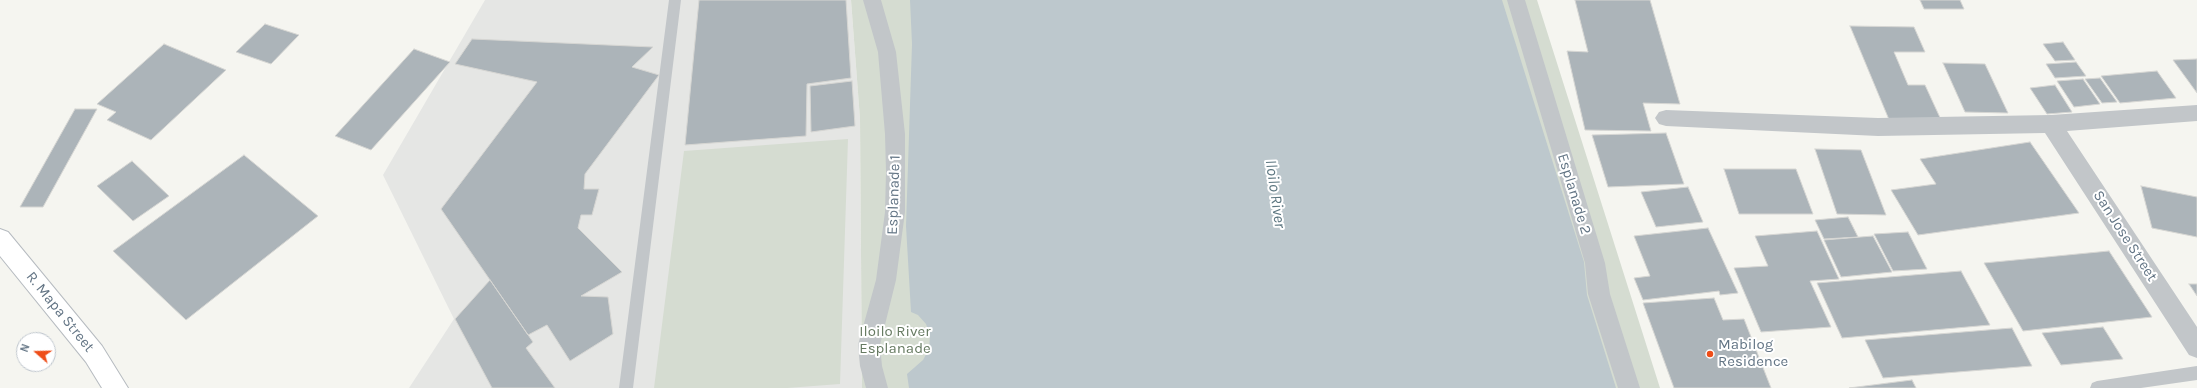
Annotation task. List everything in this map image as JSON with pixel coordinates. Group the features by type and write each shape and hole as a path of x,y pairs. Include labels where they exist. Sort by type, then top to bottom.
{"main road":[{"name":"R. Mapa Street","path":"0,239 94,354 116,388"}],"street":[{"name":"Esplanade 1","path":"872,0 887,52 896,142 895,212 892,243 886,280 869,345 871,366 877,388"},
{"name":"Esplanade 2","path":"1516,0 1595,263 1599,294 1630,388"},
{"path":"1666,118 1878,127 2051,124 2197,113"},
{"name":"San Jose Street","path":"2051,124 2197,348"}],"lane":[{"path":"626,388 675,0"},
{"path":"2097,388 2197,373"}],"shaded area":[{"path":"485,0 851,0 860,119 862,388 409,388 454,319 383,175"}],"green space":[{"name":"Iloilo River Esplanade","path":"851,0 924,0 978,388 862,388 860,119"},
{"path":"1466,0 1537,0 1660,388 1575,388"},
{"path":"848,139 840,384 787,388 654,388 684,151"}],"water":[{"name":"Iloilo River","path":"910,0 1502,0 1584,262 1587,295 1616,388 909,388 907,374 923,360 929,349 930,336 926,324 918,315 911,312 906,226 912,44"}],"building":[{"path":"699,0 846,0 851,78 807,84 806,136 685,145"},
{"path":"1575,0 1650,0 1680,104 1643,103 1651,131 1585,130 1567,51 1588,52"},
{"path":"1920,0 1960,0 1964,9 1924,9"},
{"path":"265,24 299,35 271,64 236,52"},
{"path":"1850,26 1914,27 1925,52 1894,52 1908,85 1925,85 1942,122 1890,122"},
{"path":"472,39 653,47 632,67 659,75 585,174 584,189 599,189 592,215 581,215 578,228 622,272 581,296 608,297 613,334 570,361 547,325 528,335 441,209 537,82 455,64"},
{"path":"2063,42 2075,60 2055,61 2043,44"},
{"path":"164,44 226,70 151,140 107,120 116,112 97,104"},
{"path":"414,49 450,62 371,150 335,136"},
{"path":"2197,59 2197,93 2173,60"},
{"path":"2076,62 2086,76 2055,78 2046,64"},
{"path":"1943,63 1985,64 2008,113 1965,112"},
{"path":"2157,71 2176,98 2120,103 2101,76"},
{"path":"2100,78 2117,102 2102,103 2085,79"},
{"path":"2083,79 2100,104 2074,107 2057,81"},
{"path":"852,81 855,126 811,132 810,86"},
{"path":"2055,85 2072,112 2047,114 2030,88"},
{"path":"75,109 97,109 43,207 20,207"},
{"path":"1666,133 1684,184 1608,187 1592,135"},
{"path":"2030,142 2079,213 1918,235 1891,190 1936,184 1920,159"},
{"path":"1815,149 1861,150 1886,215 1837,214"},
{"path":"244,155 318,216 186,320 113,251"},
{"path":"132,161 169,196 133,221 97,186"},
{"path":"1724,169 1796,169 1813,214 1739,214"},
{"path":"2141,186 2197,197 2197,237 2152,228"},
{"path":"1688,187 1703,222 1656,227 1641,192"},
{"path":"1848,217 1858,237 1824,239 1815,220"},
{"path":"1708,228 1738,293 1720,295 1719,291 1643,300 1634,278 1650,276 1634,236"},
{"path":"1817,231 1839,279 1810,281 1831,327 1761,332 1734,268 1768,266 1755,236"},
{"path":"1908,232 1927,269 1893,271 1874,234"},
{"path":"1873,236 1892,272 1841,277 1824,240"},
{"path":"2109,251 2152,317 2023,331 1984,263"},
{"path":"1961,271 1990,325 1842,338 1817,283"},
{"path":"490,280 533,342 526,348 555,388 492,388 455,319"},
{"path":"2189,284 2197,284 2197,296"},
{"name":"Mabilog Residence","path":"1714,298 1723,320 1744,319 1771,388 1674,388 1643,303"},
{"path":"2103,327 2123,359 2061,365 2042,333"},
{"path":"2012,328 2032,366 1883,378 1865,340"},
{"path":"1912,380 1916,388 1849,388"}],"place":[{"name":"Mabilog Residence","path":"1710,354"}]}
